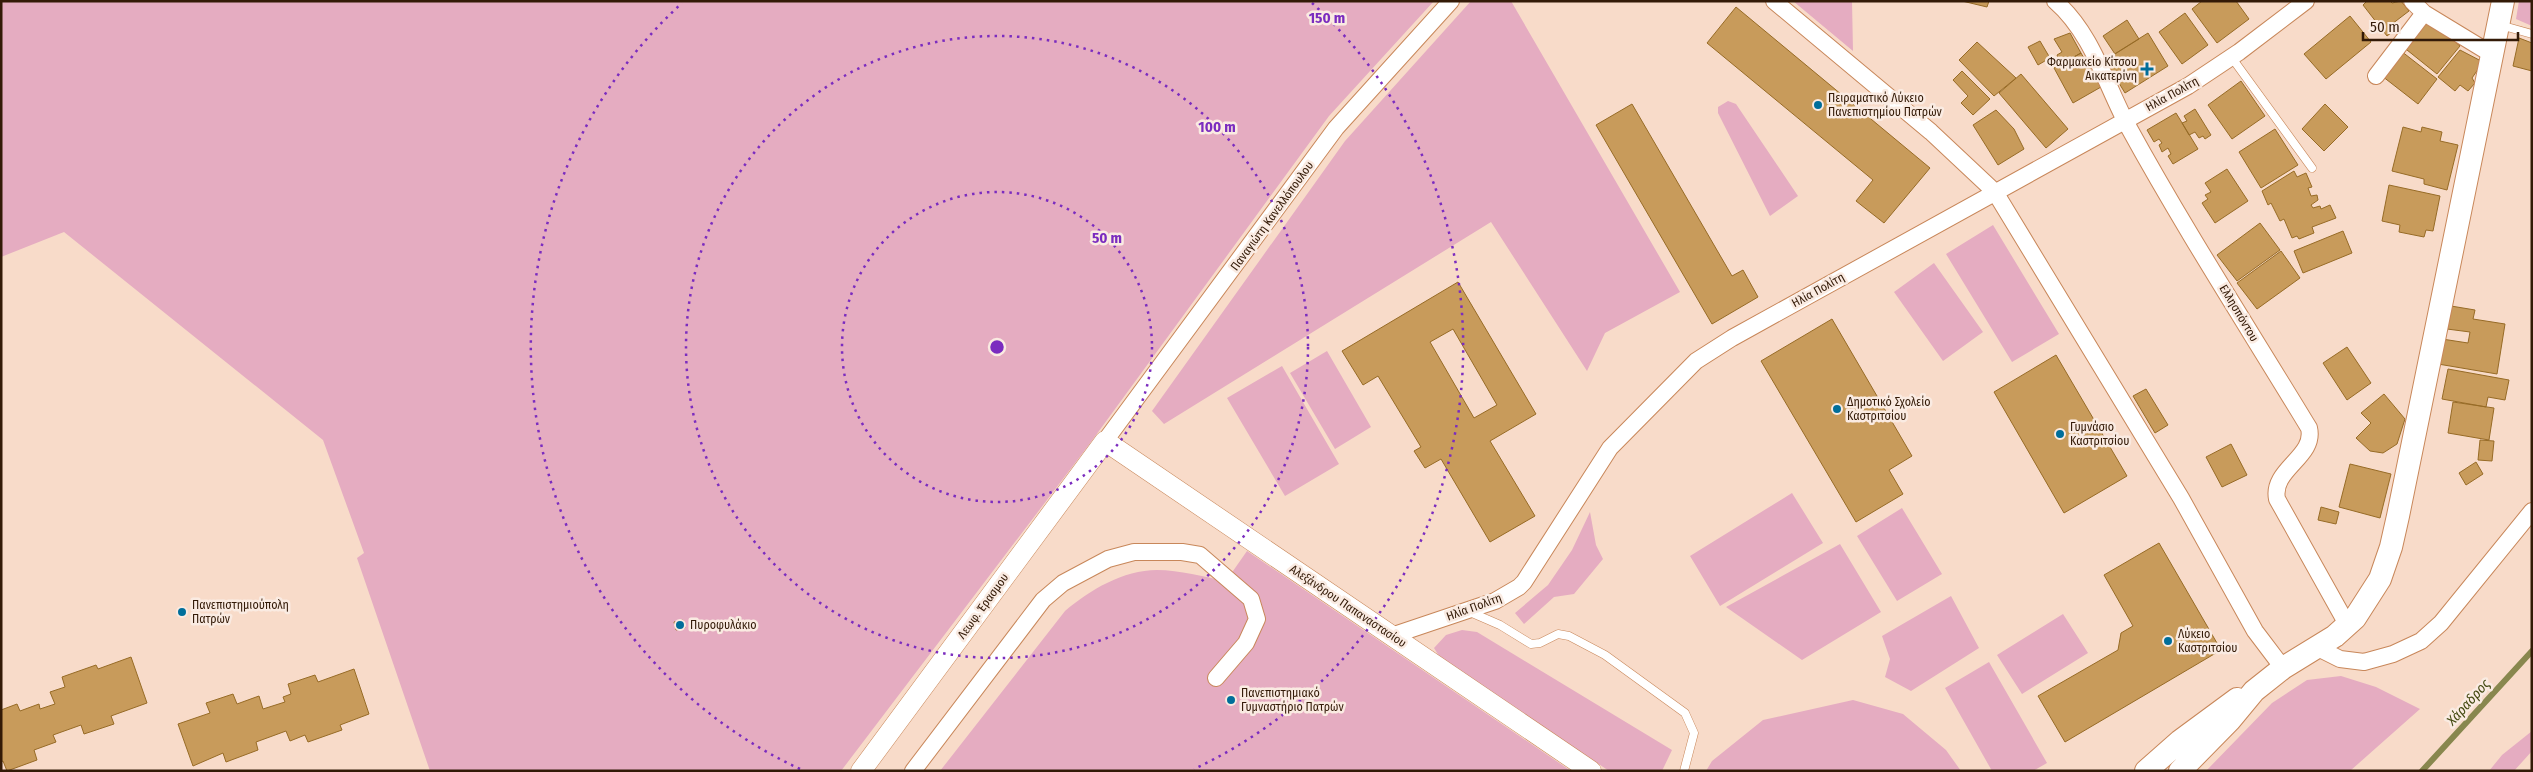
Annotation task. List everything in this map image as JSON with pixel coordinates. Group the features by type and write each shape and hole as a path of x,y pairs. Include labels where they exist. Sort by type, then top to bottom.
{"main road":[{"path":"2146,771 2219,711 2254,691 2283,668 2318,648 2348,626 2370,597 2380,579 2391,547 2503,1"},
{"path":"2180,771 2230,720 2254,691"}],"street":[{"name":"Παναγιώτη Κανελλόπουλου","path":"1105,441 1336,128 1451,1"},
{"path":"1774,1 1931,132 1995,192 2185,506 2255,632 2283,668"},
{"name":"Ελλησπόντου","path":"2055,1 2068,14 2083,36 2105,75 2125,120 2158,179 2309,428 2312,437 2308,446 2279,481 2275,490 2277,499 2348,626"},
{"name":"Ηλία Πολίτη","path":"1391,636 1495,601 1524,582 1610,448 1696,361 1732,338 2188,86 2232,58 2306,1"},
{"path":"2376,76 2418,7 2493,55"},
{"name":"Αλεξάνδρου Παπαναστασίου","path":"1105,441 1591,771"},
{"name":"Λεωφ. Έρασμου","path":"861,771 1105,441"},
{"path":"2318,648 2350,662 2371,662 2393,654 2427,637 2470,589 2532,511"},
{"path":"913,771 1043,600 1062,583 1108,559 1134,552 1182,552 1200,555 1251,599 1257,619 1246,643 1216,678"}],"lane":[{"path":"2499,24 2532,34"},
{"path":"2232,58 2312,168"},
{"path":"1467,610 1500,625 1531,644 1540,643 1558,634 1569,636 1605,655 1685,713 1694,732 1684,771"}],"shaded area":[{"path":"1,1 1434,1 1329,116 1088,446 841,771 430,771 357,558 364,553 323,440 64,232 1,257"},
{"path":"1471,1 1511,1 1680,292 1605,333 1587,371 1491,222 1164,424 1152,411 1345,141"},
{"path":"1793,1 1852,1 1853,51"},
{"path":"2519,1 2532,1 2532,26 2516,19"},
{"path":"1728,101 1736,104 1798,196 1770,216 1718,113 1718,107"},
{"path":"1993,225 2059,334 2012,362 1946,254"},
{"path":"1934,263 1983,332 1943,361 1894,292"},
{"path":"1327,351 1371,427 1335,449 1290,373"},
{"path":"1282,366 1339,464 1285,496 1227,398"},
{"path":"1792,493 1823,543 1720,606 1690,556"},
{"path":"1902,508 1942,574 1897,601 1857,536"},
{"path":"1590,512 1596,545 1603,559 1574,594 1554,597 1524,624 1515,613 1548,585 1572,550"},
{"path":"1840,544 1881,612 1802,660 1726,607"},
{"name":"Πανεπιστημιακό Γυμναστήριο Πατρών","path":"1247,551 1571,771 940,771 1065,611 1085,596 1120,577 1144,571 1174,571 1226,581"},
{"path":"1951,596 1979,648 1911,691 1885,677 1890,659 1882,636"},
{"path":"2063,614 2088,653 2022,694 1997,655"},
{"path":"1462,630 1477,632 1672,750 1662,771 1609,771 1439,656 1434,648 1446,635"},
{"path":"1989,662 2047,763 2033,771 1992,771 1945,688"},
{"path":"2341,676 2376,687 2420,709 2350,771 2206,771 2272,703 2307,680"},
{"path":"1853,700 1903,714 1946,750 1961,771 1706,771 1712,761 1763,720"},
{"path":"2532,731 2532,751 2514,771 2489,771 2502,755"}],"building":[{"path":"1962,1 1989,1 1987,7"},
{"path":"2202,1 2236,1 2249,19 2217,43 2192,9"},
{"path":"2367,1 2390,1 2392,3 2401,1 2409,11 2392,24 2396,29 2387,36 2363,5"},
{"name":"Πειραματικό Λύκειο Πανεπιστημίου Πατρών","path":"1736,7 1930,168 1884,223 1856,201 1873,180 1707,43"},
{"path":"2185,13 2208,45 2182,64 2159,32"},
{"path":"2350,16 2371,42 2326,79 2304,54"},
{"path":"2426,17 2460,46 2437,74 2402,46"},
{"path":"2127,20 2139,39 2115,54 2103,36"},
{"path":"2070,33 2081,53 2061,64 2057,55 2062,52 2054,39"},
{"path":"2148,33 2168,66 2125,93 2105,60"},
{"path":"2519,38 2532,43 2532,71 2513,66"},
{"path":"2040,41 2050,58 2038,65 2028,47"},
{"path":"1977,42 2016,78 1994,96 1959,60"},
{"path":"2460,50 2483,62 2472,78 2475,83 2468,91 2460,85 2455,91 2438,77"},
{"path":"2401,51 2437,79 2418,104 2382,76"},
{"path":"2081,53 2101,87 2073,103 2054,68"},
{"path":"1962,71 1990,99 1973,115 1961,103 1968,96 1953,80"},
{"path":"2021,74 2068,129 2046,148 1999,93"},
{"path":"2241,81 2265,116 2232,139 2208,105"},
{"path":"1632,104 1732,276 1743,270 1758,297 1712,324 1596,125"},
{"path":"2325,104 2348,127 2324,151 2302,129"},
{"path":"2195,109 2211,135 2205,139 2203,136 2199,138 2195,132 2189,135 2182,123 2187,121 2184,116"},
{"path":"1996,110 2014,129 2024,149 1998,165 1973,125"},
{"path":"2176,113 2198,149 2173,164 2168,156 2171,154 2168,148 2162,152 2159,145 2162,143 2159,139 2154,142 2147,130"},
{"path":"2403,127 2421,132 2422,127 2442,132 2440,141 2458,145 2447,190 2424,184 2424,179 2392,171"},
{"path":"2275,129 2298,165 2261,188 2239,152"},
{"path":"2227,169 2248,201 2215,223 2202,203 2208,199 2205,195 2211,192 2205,183"},
{"path":"2294,171 2297,177 2306,173 2312,187 2308,188 2311,196 2317,195 2318,200 2311,205 2313,208 2320,206 2321,209 2330,205 2336,218 2312,227 2314,233 2299,239 2297,236 2292,238 2284,219 2280,221 2271,203 2268,205 2262,191"},
{"path":"2389,185 2440,196 2433,231 2426,230 2424,237 2399,232 2400,225 2382,221"},
{"path":"2260,223 2280,250 2237,281 2217,255"},
{"path":"2343,231 2352,253 2303,273 2294,251"},
{"path":"2281,251 2300,278 2257,309 2237,283"},
{"path":"1458,282 1536,414 1490,441 1535,516 1490,542 1441,459 1425,468 1414,451 1421,447 1378,376 1363,385 1342,351","holes":["1453,329 1497,405 1474,418 1430,342"]},
{"path":"2451,306 2475,310 2473,319 2505,324 2497,374 2438,364 2442,339 2468,343 2470,332 2447,329"},
{"name":"Δημοτικό Σχολείο Καστριτσίου","path":"1832,319 1912,456 1889,470 1903,494 1856,522 1761,361"},
{"path":"2347,347 2371,383 2347,400 2323,363"},
{"name":"Γυμνάσιο Καστριτσίου","path":"2056,355 2127,476 2064,513 1994,392"},
{"path":"2448,369 2509,380 2505,400 2488,397 2486,407 2442,399"},
{"path":"2146,389 2168,425 2155,433 2133,396"},
{"path":"2384,394 2405,419 2397,444 2383,453 2370,451 2356,438 2371,423 2361,413"},
{"path":"2453,402 2494,408 2489,440 2448,433"},
{"path":"2480,440 2494,441 2492,461 2478,460"},
{"path":"2231,444 2247,475 2222,487 2206,457"},
{"path":"2476,462 2483,474 2466,485 2459,473"},
{"path":"2350,464 2391,474 2380,518 2339,507"},
{"path":"2321,507 2339,512 2336,524 2318,520"},
{"name":"Λύκειο Καστριτσίου","path":"2159,543 2221,650 2065,742 2038,696 2118,650 2121,633 2133,626 2104,575"},
{"name":"Πυροφυλάκιο","path":"683,620 685,628 676,630 674,622"},
{"path":"131,657 147,703 111,716 114,724 84,734 81,725 53,735 56,742 34,750 37,760 7,771 3,761 1,762 1,710 17,704 20,711 39,704 40,709 55,704 50,692 65,687 62,677 96,665 98,669"},
{"path":"354,669 369,714 340,725 342,730 308,742 305,735 290,741 286,731 256,742 258,750 226,762 223,753 193,766 178,724 210,713 206,703 233,694 237,704 259,696 263,709 285,702 283,697 291,694 288,684 315,675 318,682"}],"waterway":[{"name":"Χάραδρος","path":"2422,771 2532,651"}],"place":[{"name":"Φαρμακείο Κίτσου Αικατερίνη","path":"2147,69"},
{"name":"Πειραματικό Λύκειο Πανεπιστημίου Πατρών","path":"1818,105"},
{"name":"Δημοτικό Σχολείο Καστριτσίου","path":"1837,409"},
{"name":"Γυμνάσιο Καστριτσίου","path":"2060,434"},
{"name":"Πανεπιστημιούπολη Πατρών","path":"182,612"},
{"name":"Πυροφυλάκιο","path":"680,625"},
{"name":"Λύκειο Καστριτσίου","path":"2168,641"},
{"name":"Πανεπιστημιακό Γυμναστήριο Πατρών","path":"1231,700"}]}
